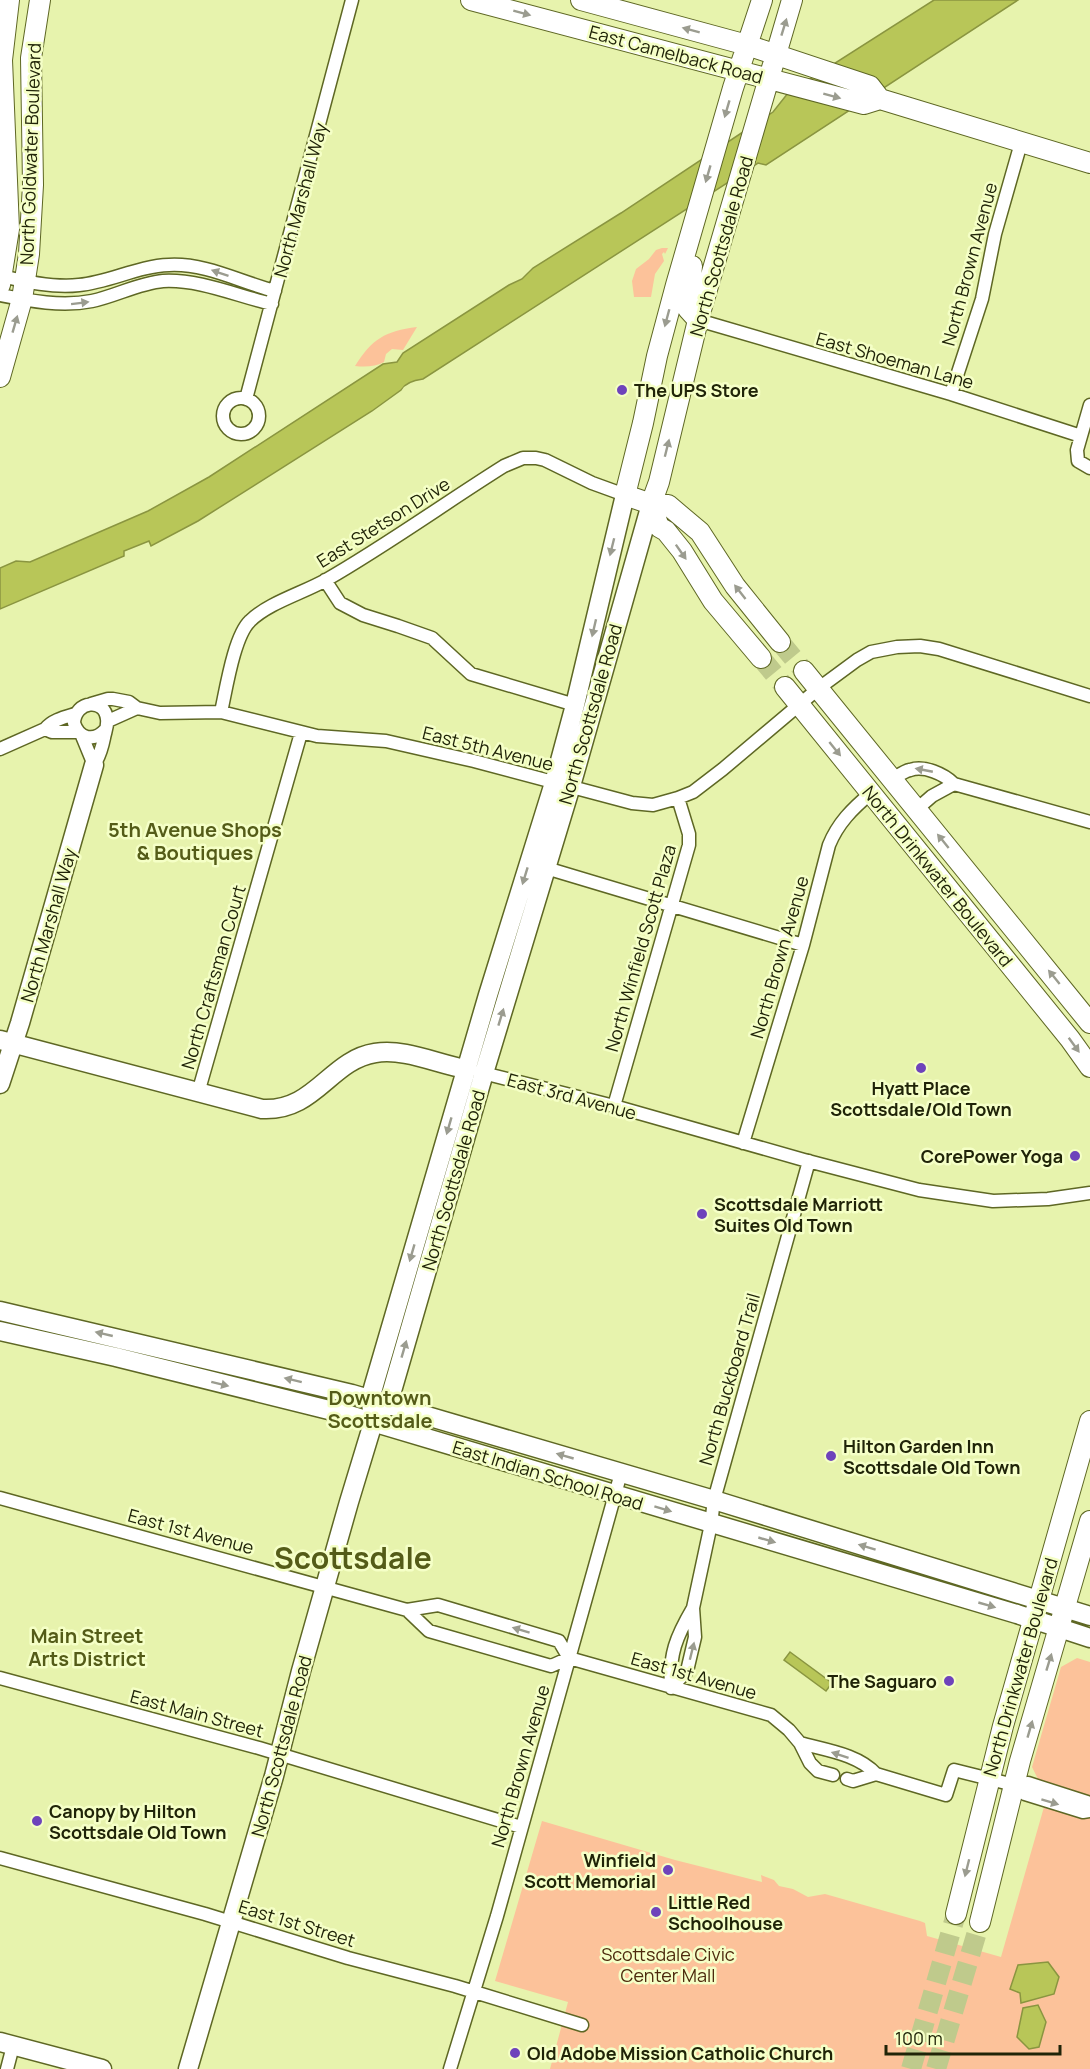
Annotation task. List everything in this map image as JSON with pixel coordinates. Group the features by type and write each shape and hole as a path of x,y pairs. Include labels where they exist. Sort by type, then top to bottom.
{"main road":[{"name":"North Goldwater Boulevard","path":"1,286 9,229 2,60 9,0"},
{"name":"North Goldwater Boulevard","path":"0,377 24,290 32,221 31,58 40,0"},
{"name":"East Camelback Road","path":"471,0 864,104 880,99 1090,163"},
{"name":"East Camelback Road","path":"581,0 785,57 870,86 880,99"},
{"name":"North Scottsdale Road","path":"379,1402 484,1073 546,868 575,705 657,356 716,148 762,0"},
{"name":"North Scottsdale Road","path":"188,2069 374,1423 466,1070 562,784 659,482 699,320 758,117 785,57 792,0"},
{"path":"693,228 694,255 687,302 690,312 699,320"},
{"path":"625,495 651,504 668,505 700,532 735,586 780,642"},
{"path":"651,504 658,527 666,531 713,602 762,658"},
{"name":"North Drinkwater Boulevard","path":"804,671 1090,1023"},
{"name":"North Drinkwater Boulevard","path":"785,687 1070,1039 1090,1067"},
{"name":"North Marshall Way","path":"0,1084 6,1042 93,765"},
{"name":"East 3rd Avenue","path":"6,1042 267,1109 298,1102 340,1069 364,1055 385,1052 400,1053 466,1070"},
{"name":"East Indian School Road","path":"0,1311 188,1354 379,1402 714,1500 1090,1616"},
{"name":"East Indian School Road","path":"0,1331 350,1415 1090,1638"},
{"path":"183,1374 188,1354"},
{"name":"North Drinkwater Boulevard","path":"956,1914 989,1779 1090,1421"},
{"name":"North Drinkwater Boulevard","path":"980,1922 1014,1785 1090,1521"},
{"path":"6,2044 102,2069"}],"street":[{"name":"North Marshall Way","path":"246,399 352,0"},
{"name":"North Brown Avenue","path":"951,394 982,299 995,234 1021,143"},
{"path":"1,286 24,290 78,285 144,268 170,264 201,267 275,291"},
{"path":"1,286 24,290 71,304 92,301 163,281 196,284 272,304"},
{"name":"East Shoeman Lane","path":"699,320 951,394 1081,436"},
{"path":"1090,405 1077,450 1078,461 1090,468"},
{"name":"East Stetson Drive","path":"221,712 235,654 242,632 249,622 265,610 325,580 504,466 523,458 545,460 591,483 625,495"},
{"path":"325,580 340,603 363,615 432,638 471,674 575,705"},
{"path":"799,705 857,660 871,652 897,647 920,646 939,649 1090,696"},
{"name":"East 5th Avenue","path":"91,704 113,699 129,702 137,708 169,714 221,712 317,736 386,741 474,761 642,805 653,805 678,798 702,786 799,705"},
{"path":"0,749 45,729 49,724 75,714 82,706 91,704 103,710 106,726"},
{"path":"45,729 95,738 106,726 137,708"},
{"path":"75,714 74,723 93,765"},
{"name":"North Marshall Way","path":"93,765 102,747 106,726"},
{"name":"North Craftsman Court","path":"198,1093 302,733"},
{"path":"893,780 905,771 913,768 922,769 946,777 954,784 1089,820"},
{"path":"917,809 932,796 954,784"},
{"name":"North Brown Avenue","path":"743,1143 803,945 829,845 835,830 845,816 871,794"},
{"name":"North Winfield Scott Plaza","path":"614,1106 689,845 689,834 678,798"},
{"path":"546,868 803,945"},
{"name":"East 3rd Avenue","path":"466,1070 614,1106 919,1190 993,1200 1048,1199 1090,1193"},
{"name":"North Buckboard Trail","path":"671,1688 687,1671 695,1637 693,1608 714,1500 809,1161"},
{"name":"North Brown Avenue","path":"450,2069 474,1992 621,1473"},
{"name":"East 1st Avenue","path":"0,1498 407,1610 438,1605 449,1608 559,1641 569,1658"},
{"name":"North Buckboard Trail","path":"671,1688 670,1664 679,1632 693,1608"},
{"name":"East 1st Avenue","path":"407,1610 429,1630 551,1666 569,1658 771,1715 800,1743 810,1763 818,1771 833,1775"},
{"name":"East Main Street","path":"0,1678 279,1754 521,1827"},
{"name":"East 1st Avenue","path":"800,1743 855,1760 876,1774 946,1795 954,1770 1014,1785"},
{"name":"East 1st Avenue","path":"847,1779 853,1781 876,1774"},
{"path":"1014,1785 1028,1783 1087,1802 1090,1805"},
{"path":"1014,1785 1025,1794 1083,1812 1090,1811"},
{"name":"East 1st Street","path":"0,1858 231,1922 582,2025"},
{"path":"6,2044 7,2069"}],"green space":[{"path":"668,248 665,254 664,252 662,254 664,261 655,274 651,297 634,297 632,281 636,269 656,250"},
{"path":"417,327 403,350 392,349 386,354 384,362 370,366 355,366 367,349 380,338 396,331"},
{"name":"Scottsdale Civic Center Mall","path":"1077,1658 1090,1662 1090,2069 550,2069 568,2002 495,1981 542,1821 675,1860 762,1882 761,1875 774,1880 779,1886 793,1889 808,1897 825,1894 920,1921 925,1923 927,1936 1001,1957 1050,1786 1040,1783 1032,1767 1061,1667"}],"shaded area":[{"path":"934,0 1018,0 766,165 758,163 423,379 408,384 372,411 198,521 151,546 149,541 124,551 124,556 0,609 0,568 16,561 30,562 148,511 209,477 383,364 397,362 403,353 522,279 533,268 621,213 773,112 788,93"},
{"path":"790,1652 832,1683 826,1691 784,1660"},
{"path":"1048,1962 1059,1977 1054,1994 1021,2003 1020,1993 1010,1989 1018,1965"},
{"path":"1038,2005 1046,2022 1039,2047 1029,2049 1017,2037 1023,2008"}],"tunnel":[{"path":"780,642 804,671"},
{"path":"761,658 785,687"},
{"path":"911,2069 956,1914"},
{"path":"936,2069 980,1922"}],"place":[{"name":"The UPS Store","path":"622,390"},
{"name":"Hyatt Place Scottsdale/Old Town","path":"921,1068"},
{"name":"CorePower Yoga","path":"1075,1156"},
{"name":"Scottsdale Marriott Suites Old Town","path":"702,1214"},
{"name":"Hilton Garden Inn Scottsdale Old Town","path":"831,1456"},
{"name":"The Saguaro","path":"949,1681"},
{"name":"Canopy by Hilton Scottsdale Old Town","path":"37,1821"},
{"name":"Winfield Scott Memorial","path":"668,1870"},
{"name":"Little Red Schoolhouse","path":"656,1912"},
{"name":"Old Adobe Mission Catholic Church","path":"515,2053"}],"district":[{"name":"5th Avenue Shops & Boutiques","path":"195,840"},
{"name":"Downtown Scottsdale","path":"380,1408"},
{"name":"Scottsdale","path":"353,1557"},
{"name":"Main Street Arts District","path":"87,1646"}]}
